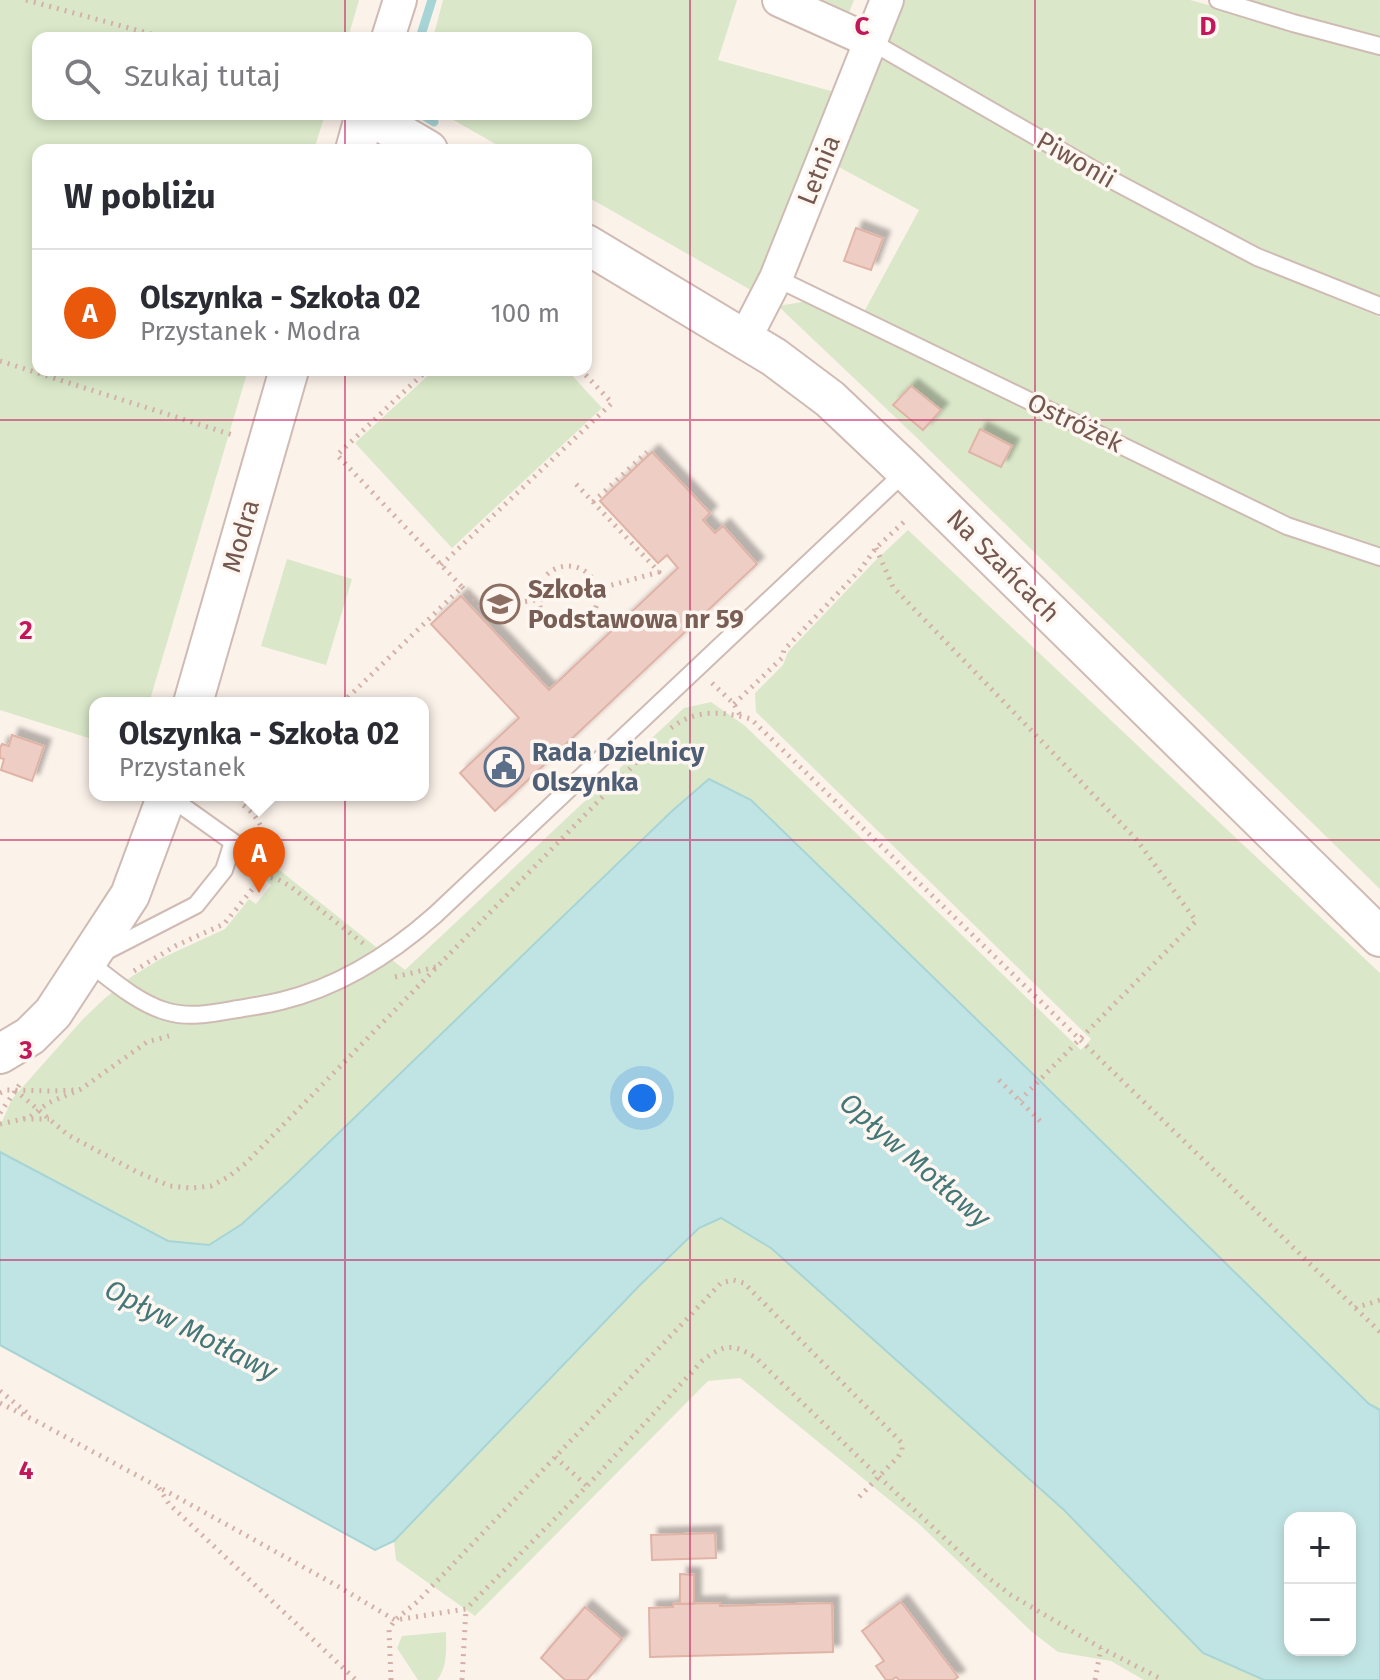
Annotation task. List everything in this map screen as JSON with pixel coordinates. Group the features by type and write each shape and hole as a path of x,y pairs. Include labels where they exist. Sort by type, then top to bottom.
{"street":[{"path":"390,32 400,0"},
{"name":"Piwonii","path":"779,0 870,41"},
{"name":"Letnia","path":"745,338 776,278 887,0"},
{"path":"357,144 364,120"},
{"path":"376,120 418,144"},
{"name":"Na Szańcach","path":"592,248 745,338 830,399 1380,937"},
{"name":"Modra","path":"195,697 287,376"},
{"path":"0,1054 30,1036 53,1013 130,895 165,801"}],"lane":[{"path":"1218,0 1380,46"},
{"name":"Piwonii","path":"870,41 1108,178 1257,257 1380,306"},
{"name":"Ostróżek","path":"776,278 1287,526 1380,557"},
{"path":"175,801 233,842 224,870 196,905 87,961 138,998 164,1011 189,1016 282,1001 338,981 380,958 418,931 906,471"}],"path":[{"path":"26,0 144,32"},
{"path":"0,361 32,372"},
{"path":"46,376 229,433"},
{"path":"421,376 337,455 481,607 598,589 659,572 576,484"},
{"path":"441,565 612,403 587,376"},
{"path":"593,502 647,452"},
{"path":"734,704 782,658 784,650 860,570 876,548 908,518"},
{"path":"876,548 893,587 1136,839 1196,921 1020,1100"},
{"path":"570,565 582,569 592,577 598,589 598,601 593,613 573,626 551,620 542,611 538,600 539,587 545,575 557,567 570,565"},
{"path":"348,697 462,587"},
{"path":"711,682 734,704 741,717"},
{"path":"667,730 683,719 705,713 751,719 1380,1332"},
{"path":"15,1090 68,1135 170,1186 211,1186 228,1177 246,1163 460,939 656,742"},
{"path":"263,876 290,886 380,958"},
{"path":"23,1119 48,1103 81,1089 147,1042 166,1038 178,1030 189,1016"},
{"path":"999,1080 1040,1121"},
{"path":"0,1093 7,1090 81,1089"},
{"path":"0,1113 15,1090"},
{"path":"0,1124 23,1119 50,1120"},
{"path":"391,1680 389,1629 395,1620 417,1602 721,1283 733,1280 744,1283 902,1443 898,1457 859,1497"},
{"path":"1355,1308 1380,1300"},
{"path":"0,1403 321,1576 395,1620 466,1609 587,1486 702,1361 726,1346 741,1348 756,1358 879,1477 1011,1595 1163,1680"},
{"path":"0,1391 38,1422"},
{"path":"555,1457 587,1486"},
{"path":"158,1487 169,1504 356,1680"},
{"path":"462,1680 466,1609"},
{"path":"1095,1680 1101,1648"}],"green space":[{"path":"0,0 359,0 350,32 32,32 32,120 323,120 316,144 32,144 32,376 246,376 151,697 89,697 89,738 0,710"},
{"path":"443,0 737,0 718,60 838,93 756,293 592,199 592,144 496,144 454,120 592,120 592,32 435,32"},
{"path":"808,0 854,0 847,18"},
{"path":"900,0 1190,0 1380,52 1380,301 1251,246 1073,150 885,39"},
{"path":"1241,0 1380,0 1380,38"},
{"path":"878,57 1095,181 1270,272 1380,317 1380,548 1290,518 864,312 919,210 835,165"},
{"path":"808,301 1241,514 1380,563 1380,889 778,306"},
{"path":"428,376 573,376 602,408 452,548 355,443"},
{"path":"908,530 1380,973 1380,1410 1369,1404 751,800 709,779 672,811 289,1181 242,1224 209,1245 168,1241 0,1152 0,1126 12,1099 83,1019 131,977 162,958 225,929 249,899 256,904 271,885 265,879 273,865 405,970 684,708 711,702 744,725 1081,1050 1091,1039 756,712 755,693 783,665 788,652"},
{"path":"287,559 352,579 326,665 261,646"},
{"path":"721,1218 771,1248 1064,1510 1203,1653 1264,1680 1144,1680 1111,1661 1058,1652 1032,1632 919,1524 740,1378 708,1381 475,1616 396,1560 394,1541 408,1526 639,1286 699,1228"},
{"path":"446,1632 446,1657 441,1675 437,1680 418,1680 397,1648 402,1636"}],"water":[{"name":"Opływ Motławy","path":"709,779 751,800 1369,1404 1380,1410 1380,1680 1264,1680 1203,1653 1064,1510 771,1248 721,1218 699,1228 639,1286 394,1541 375,1550 0,1345 0,1152 168,1241 209,1245 242,1224 672,811"}],"building":[{"path":"856,228 883,238 871,270 844,261"},
{"path":"911,386 941,410 923,430 893,405"},
{"path":"980,429 1012,446 1001,467 969,452"},
{"path":"652,452 710,513 703,520 715,533 723,526 757,564 495,811 460,773 519,718 431,624 461,596 549,690 678,568 667,555 658,563 600,501"},
{"path":"12,735 44,746 32,781 1,770 4,759 0,758 0,748 2,744 9,746"},
{"path":"715,1533 716,1558 652,1560 651,1535"},
{"path":"680,1574 694,1575 694,1604 680,1604"},
{"path":"901,1602 958,1677 954,1680 899,1680 896,1677 886,1680 876,1666 884,1661 862,1631"},
{"path":"720,1603 720,1606 832,1603 833,1652 650,1657 649,1608"},
{"path":"585,1607 622,1639 587,1680 565,1680 541,1658"}],"waterway":[{"path":"422,32 432,0"}],"place":[{"name":"Szkoła Podstawowa nr 59","path":"500,604"},
{"name":"Rada Dzielnicy Olszynka","path":"504,767"},
{"name":"Olszynka - Szkoła 02","path":"259,893"}]}
